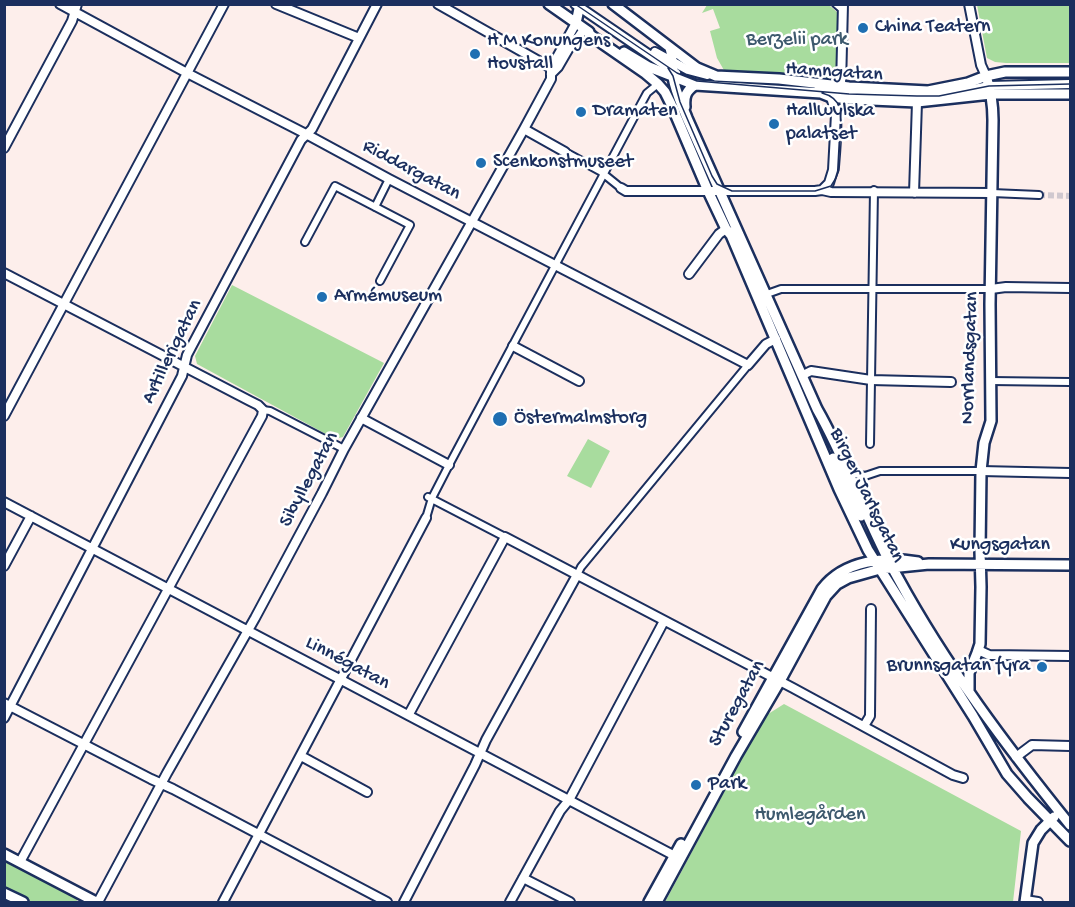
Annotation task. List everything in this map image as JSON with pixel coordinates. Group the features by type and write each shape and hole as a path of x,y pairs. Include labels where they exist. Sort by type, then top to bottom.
{"street":[{"name":"Riddargatan","path":"60,4 76,8 187,73 748,365"},
{"path":"4,416 224,4"},
{"path":"276,4 359,38"},
{"name":"Artillerigatan","path":"4,718 7,705 93,548 182,376 190,350 301,140 312,129 377,4"},
{"path":"438,4 551,71"},
{"path":"549,4 580,26 649,67 673,70"},
{"name":"Hamngatan","path":"613,4 697,68 716,76"},
{"path":"623,4 632,18"},
{"path":"969,4 981,65 988,84"},
{"path":"223,903 426,518 430,498 647,93 658,84 580,26 579,5"},
{"path":"579,5 673,70"},
{"name":"Hamngatan","path":"579,5 660,55 673,70 695,85 821,93 849,99 917,102 970,96 1005,72 1071,72"},
{"path":"841,6 841,86"},
{"path":"4,148 72,21 76,8"},
{"name":"Sibyllegatan","path":"97,903 248,630 361,418 552,79 551,71 580,26"},
{"name":"Birger Jarlsgatan","path":"672,49 676,89 687,118 848,492 884,563 956,674 1016,757 1071,825"},
{"name":"Hamngatan","path":"673,70 687,78 702,81 872,94 939,96 988,84 1071,94"},
{"name":"Hamngatan","path":"673,70 716,76 928,92 968,83 1071,83"},
{"name":"Birger Jarlsgatan","path":"658,84 671,104 708,191 731,235 839,489 1009,777 1071,841"},
{"name":"Norrlandsgatan","path":"970,692 968,676 978,650 981,587 981,471 984,443 991,421 993,120 988,84"},
{"name":"Birger Jarlsgatan","path":"687,118 685,95 695,85"},
{"path":"822,190 829,183 833,170 836,114 831,96"},
{"path":"914,193 917,102"},
{"path":"524,129 604,174 626,191 804,192 822,190 1039,195"},
{"path":"375,207 389,179"},
{"path":"305,242 334,186 410,225 380,280"},
{"name":"Birger Jarlsgatan","path":"719,191 850,473 884,563"},
{"path":"870,444 874,191"},
{"path":"689,274 719,234 726,229"},
{"path":"4,273 258,405 263,410 270,411 344,449"},
{"path":"767,294 781,289 1071,288"},
{"path":"404,903 486,740 581,567 748,365 766,344 776,339"},
{"path":"513,346 579,381"},
{"path":"803,375 812,371 871,380 951,382"},
{"path":"991,381 1071,382"},
{"path":"20,862 262,416 263,410"},
{"path":"361,418 449,465"},
{"path":"850,473 865,476 880,471 1071,473"},
{"path":"430,498 777,679 953,775 963,778"},
{"name":"Linnégatan","path":"4,502 675,856"},
{"path":"4,566 31,516"},
{"path":"409,714 505,537"},
{"name":"Kungsgatan","path":"884,563 1071,565"},
{"name":"Sturegatan","path":"649,903 826,596 837,584 884,563"},
{"path":"864,726 870,716 871,609"},
{"path":"510,903 560,811 569,800 664,621"},
{"path":"978,650 989,655 1071,656"},
{"name":"Sturegatan","path":"657,903 777,679"},
{"path":"7,705 387,903"},
{"path":"1002,764 1007,765 1032,745 1071,746"},
{"path":"301,756 367,792"},
{"path":"1038,903 1025,901 1033,843 1041,830 1060,812"},
{"path":"4,854 97,903"},
{"path":"523,878 570,903"},
{"path":"4,893 23,903"}],"green space":[{"name":"Berzelii park","path":"707,5 829,5 838,13 837,78 835,81 821,78 725,72 717,58 710,31 720,28 713,9 702,13"},
{"path":"977,5 1070,5 1070,63 1006,63 995,62 987,58"},
{"path":"232,285 384,363 343,437 335,439 197,364 195,356"},
{"path":"588,439 610,451 591,488 567,476"},
{"name":"Humlegården","path":"784,704 1021,831 1013,902 665,902 765,716"},
{"path":"4,860 78,899 76,902 32,902 5,888"}],"tunnel":[{"path":"1039,195 1070,196"}],"tram line":[{"path":"575,4 677,73 697,81 849,94 917,96 939,96 989,86 1070,84"},
{"path":"668,68 712,176 717,184 732,191 815,191 831,186 839,170 842,120 839,105 822,93"}],"place":[{"name":"China Teatern","path":"863,28"},
{"name":"H M Konungens Hovstall","path":"475,54"},
{"name":"Dramaten","path":"581,112"},
{"name":"Hallwylska palatset","path":"774,124"},
{"name":"Scenkonstmuseet","path":"481,163"},
{"name":"Armémuseum","path":"322,297"},
{"name":"Östermalmstorg","path":"500,419"},
{"name":"Brunnsgatan fyra","path":"1042,667"},
{"name":"Park","path":"696,785"}]}
